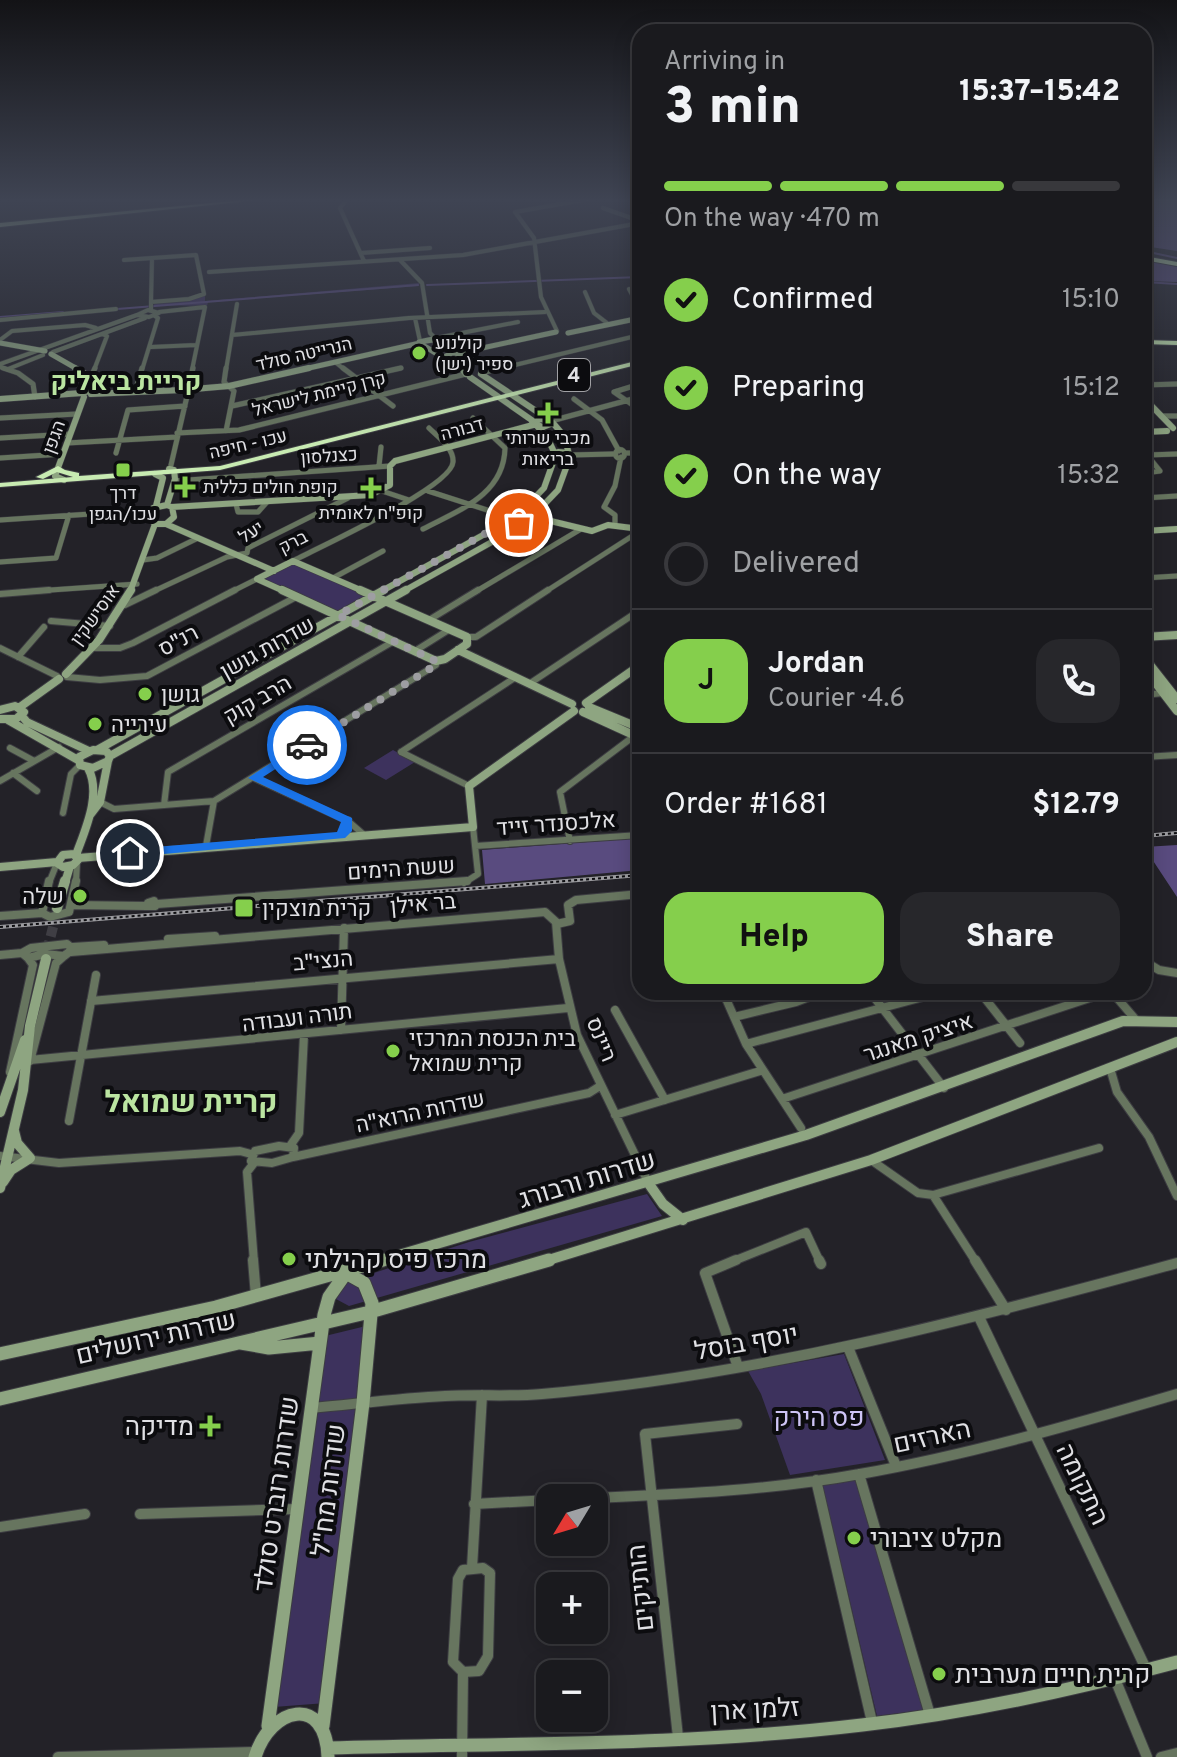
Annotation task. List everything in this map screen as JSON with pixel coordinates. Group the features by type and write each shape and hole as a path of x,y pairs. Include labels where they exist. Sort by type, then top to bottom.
{"highway":[{"path":"1152,344 1177,345"},
{"name":"4","path":"523,390 632,362"},
{"path":"510,393 523,390"},
{"path":"492,397 523,390"},
{"name":"עכו - חיפה","path":"174,472 238,464 492,397"},
{"name":"עכו - חיפה","path":"174,472 492,397"},
{"path":"0,483 59,475 156,472"},
{"path":"0,483 59,475 174,472"}],"street":[{"path":"135,392 158,318 151,306 152,281"},
{"path":"7,369 96,328 137,315 151,306 204,293 201,281"},
{"path":"420,281 430,333 459,355"},
{"path":"538,281 545,312 560,331"},
{"path":"629,289 632,294"},
{"path":"585,292 594,313 607,323"},
{"path":"226,431 234,390 224,382 237,304"},
{"path":"0,368 157,314 205,307 177,435 170,506 175,512 168,522"},
{"path":"0,320 116,309"},
{"path":"232,335 428,317 545,312"},
{"path":"137,315 145,318"},
{"path":"415,318 420,343 460,367"},
{"path":"446,358 560,331 632,319"},
{"path":"439,338 518,322"},
{"path":"0,342 12,331 85,325 96,328"},
{"name":"הגפן","path":"59,475 63,454 107,336 102,334"},
{"path":"467,375 632,337"},
{"name":"הנרייטה סולד","path":"0,399 229,386 439,338"},
{"path":"0,342 47,353 91,377"},
{"path":"151,347 196,345"},
{"path":"433,353 460,367 492,397 534,424 547,437 555,455 544,488 520,513 531,519"},
{"path":"459,355 457,361 551,421 564,436 570,455"},
{"path":"335,362 393,406"},
{"path":"0,368 33,384 35,397"},
{"path":"231,408 401,368"},
{"name":"קרן קיימת לישראל","path":"67,443 226,431 467,375"},
{"path":"1152,385 1177,384"},
{"path":"632,386 614,392 632,403"},
{"path":"574,399 591,410 616,439 620,454 615,486 604,507 615,515 615,526"},
{"path":"551,421 632,399"},
{"path":"116,453 128,410 185,406"},
{"path":"1152,408 1173,431"},
{"path":"0,418 77,414"},
{"path":"1152,414 1173,431"},
{"path":"1161,416 1177,416"},
{"path":"423,529 491,489 504,472 505,448 473,418"},
{"name":"דבורה","path":"399,459 551,421"},
{"path":"429,428 451,447"},
{"path":"1152,432 1173,431"},
{"path":"0,438 70,434"},
{"path":"381,447 380,463 399,459"},
{"name":"ברק","path":"95,648 120,648 133,643 428,491 447,477 454,456 451,447"},
{"path":"555,455 632,453"},
{"path":"0,458 63,454"},
{"path":"1152,455 1177,454"},
{"name":"שדרות גושן","path":"82,764 109,758 531,519 558,491 568,473 570,455"},
{"path":"0,520 170,506 319,499 335,502 382,491 390,485 390,466 399,459"},
{"path":"1152,461 1160,471 1152,472"},
{"name":"כצנלסון","path":"174,472 380,463 390,466"},
{"path":"156,472 163,478 154,508 155,524 168,522 277,569"},
{"path":"382,491 409,500"},
{"path":"428,491 512,519 531,519 598,535 615,526 632,529"},
{"path":"1152,498 1177,496"},
{"name":"יעל","path":"125,605 227,557 243,554 248,548 335,502"},
{"name":"שדרות גושן","path":"82,764 93,750 520,513"},
{"path":"0,562 56,558 69,515"},
{"path":"168,522 198,538 243,554"},
{"name":"אוסישקין","path":"18,709 95,648 137,584 155,524"},
{"path":"1152,531 1177,529"},
{"path":"429,620 580,530"},
{"path":"293,561 467,637 476,637 632,535"},
{"path":"143,560 157,558 198,538"},
{"path":"333,578 383,551"},
{"path":"446,556 458,561"},
{"path":"1152,578 1177,576"},
{"path":"257,579 436,661 445,659 467,644 467,637"},
{"path":"0,594 137,584"},
{"name":"רנ\"ס","path":"62,677 100,680 147,676 296,597"},
{"path":"529,684 632,615"},
{"path":"51,621 110,626"},
{"path":"18,657 44,627"},
{"path":"415,651 450,629"},
{"path":"1152,637 1177,635"},
{"name":"הרב קוק","path":"164,805 168,772 394,641"},
{"path":"0,648 62,677"},
{"path":"458,650 632,730"},
{"path":"260,659 272,665"},
{"path":"100,802 114,809 214,801 436,665 436,661"},
{"path":"1152,668 1172,694 1177,711"},
{"path":"516,677 401,752 469,786 632,671"},
{"path":"1152,679 1172,694"},
{"path":"1152,695 1172,694"},
{"path":"0,700 18,709 27,722 109,758 100,802 90,815"},
{"path":"0,710 18,709"},
{"path":"18,709 3,721 59,747 94,777 90,815 68,861 57,908"},
{"path":"165,712 168,717 178,718"},
{"path":"139,726 141,732 151,733"},
{"path":"570,841 560,792 632,738"},
{"path":"0,781 59,747"},
{"path":"10,748 34,761"},
{"path":"1152,757 1177,755"},
{"path":"63,813 71,774 82,764"},
{"path":"13,773 37,791"},
{"path":"254,778 348,821 363,834"},
{"name":"ששת הימים","path":"71,905 147,906 464,883 478,874 469,786"},
{"path":"206,846 214,801"},
{"path":"341,835 346,831 348,821"},
{"name":"אלכסנדר זייד","path":"0,867 206,846 473,827"},
{"name":"אלכסנדר זייד","path":"475,846 632,836"},
{"path":"0,916 42,913 50,917 69,912 79,868 68,861"},
{"path":"42,913 50,877 68,861"},
{"path":"554,919 570,921 568,905 576,900 632,895"},
{"name":"בר אילן","path":"0,955 25,956 536,911 554,919"},
{"name":"ריינס","path":"554,919 568,1008 600,1086 649,1184 663,1204 683,1220"},
{"path":"341,1030 344,928"},
{"path":"0,1188 3,1156 15,1124 56,963 69,952"},
{"path":"0,1112 33,965 25,956"},
{"path":"6,1091 30,1026 46,959"},
{"name":"הנצי\"ב","path":"91,1001 559,959"},
{"path":"1152,966 1177,973"},
{"path":"69,1121 96,975"},
{"path":"727,1000 746,1044 801,1128"},
{"path":"734,1017 801,1000"},
{"path":"876,1000 944,1088"},
{"path":"746,1044 912,1000"},
{"path":"986,1000 1020,1043"},
{"name":"איציק מאנגר","path":"782,1099 919,1057 1006,1028 1008,1023 1084,1000"},
{"path":"1117,1000 1136,1020"},
{"name":"תורה ועבודה","path":"30,1060 568,1008"},
{"path":"615,1010 665,1100"},
{"name":"שדרות ורבורג","path":"0,1354 346,1273 649,1184 944,1088 1111,1025 1136,1020 1177,1022"},
{"path":"23,1090 30,1026"},
{"path":"290,1146 299,1133 304,1035"},
{"path":"323,1322 370,1312 683,1220 871,1160 1177,1042"},
{"path":"1110,1068 1117,1092 1149,1137 1177,1196"},
{"path":"615,1115 763,1070"},
{"name":"שדרות הרוא\"ה","path":"253,1159 272,1163 579,1095 600,1086"},
{"path":"15,1124 17,1143 30,1158"},
{"path":"256,1296 247,1172 263,1148 290,1146 294,1148 293,1157"},
{"path":"871,1160 918,1193 933,1195 1099,1148"},
{"path":"3,1156 59,1163 240,1151 253,1159"},
{"path":"0,1188 11,1170 30,1158"},
{"path":"642,1170 650,1177 664,1179"},
{"path":"933,1195 1006,1310"},
{"path":"738,1367 705,1273 806,1232 821,1264"},
{"name":"יוסף בוסל","path":"312,1408 482,1395 541,1394 738,1367 848,1347 979,1317 1177,1263"},
{"name":"שדרות מח\"ל","path":"323,1726 363,1403 370,1312 368,1286 346,1273"},
{"name":"שדרות רוברט סולד","path":"255,1754 268,1726 323,1322 329,1297 346,1273"},
{"path":"368,1335 382,1314 395,1304"},
{"name":"התקומה","path":"979,1317 1147,1671"},
{"name":"שדרות ירושלים","path":"0,1399 323,1322"},
{"path":"238,1343 269,1348 320,1343"},
{"path":"848,1347 896,1466"},
{"name":"הארזים","path":"608,1497 859,1474 1036,1436 1177,1394"},
{"path":"472,1568 482,1395"},
{"name":"הותיקים","path":"678,1737 645,1434 737,1424"},
{"path":"859,1474 930,1715"},
{"path":"816,1480 872,1722"},
{"path":"474,1504 536,1501"},
{"path":"140,1514 298,1509"},
{"path":"0,1527 85,1514"},
{"path":"462,1750 463,1672 453,1662 458,1579 463,1570 483,1568 490,1573 488,1656 479,1671 463,1672"},
{"name":"זלמן ארן","path":"328,1753 462,1750 816,1730 930,1715 1115,1679 1177,1662"},
{"path":"1115,1679 1147,1757"},
{"path":"268,1726 291,1713 314,1718 323,1726 328,1753"},
{"path":"1161,1757 1177,1753"},
{"path":"61,1757 255,1754"}],"green space":[{"path":"419,283 419,286 208,302 207,306 154,305 155,302 188,300 205,295 205,301"},
{"path":"294,564 367,595 337,612 264,579"},
{"path":"393,750 415,762 386,780 364,768"},
{"path":"647,1194 662,1216 349,1306 336,1299 335,1292 340,1284 469,1242"},
{"path":"366,1326 359,1400 317,1404 325,1336"},
{"name":"פס הירק","path":"844,1354 885,1460 790,1475 761,1394 748,1371"},
{"path":"358,1406 326,1703 274,1707 316,1411"},
{"path":"856,1478 923,1710 877,1716 822,1483"}],"shaded area":[{"path":"632,839 632,871 485,884 482,850"},
{"path":"1177,845 1177,897 1152,859 1152,847"}],"waterway":[{"path":"427,285 534,281"},
{"path":"1152,282 1177,284"},
{"path":"117,309 418,285"},
{"path":"0,317 63,312"}],"tunnel":[{"path":"47,951 57,911"}],"railway":[{"path":"1152,835 1177,833"},
{"path":"0,927 632,876"}],"way so far":[{"path":"307,745 436,665 436,661 338,615 512,519 519,523"}],"place":[{"name":"קולנוע ספיר (ישן)","path":"419,353"},
{"name":"מכבי שרותי בריאות","path":"548,413"},
{"name":"דרך עכו/הגפן","path":"123,470"},
{"name":"קופת חולים כללית","path":"185,487"},
{"name":"קופ\"ח לאומית","path":"371,488"},
{"name":"גושן","path":"145,694"},
{"name":"עירייה","path":"95,724"},
{"name":"שלה","path":"80,896"},
{"name":"קרית מוצקין","path":"244,908"},
{"name":"בית הכנסת המרכזי קרית שמואל","path":"393,1051"},
{"name":"מרכז פיס קהילתי","path":"289,1259"},
{"name":"מדיקה","path":"210,1426"},
{"name":"מקלט ציבורי","path":"854,1538"},
{"name":"קרית חיים מערבית","path":"939,1674"}],"district":[{"name":"קריית ביאליק","path":"126,381"},
{"name":"קריית שמואל","path":"191,1102"}],"route":[{"path":"130,853 341,835 346,831 348,821 254,778 307,745"}]}
